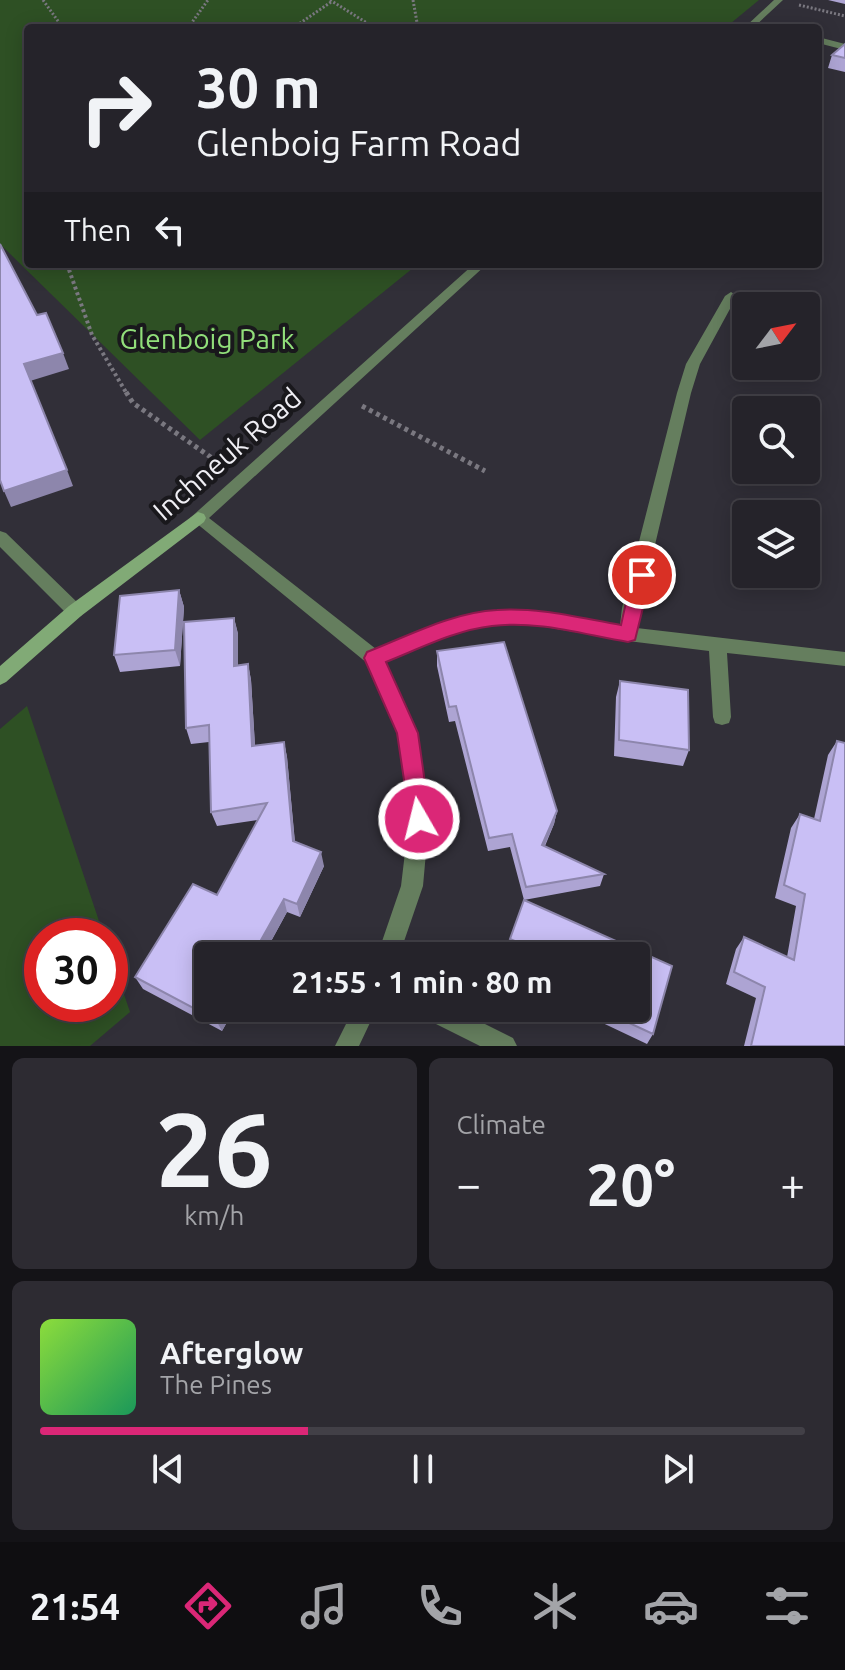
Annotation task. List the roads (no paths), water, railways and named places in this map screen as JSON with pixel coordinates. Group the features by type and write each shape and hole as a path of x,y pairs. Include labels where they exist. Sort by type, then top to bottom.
{"street":[{"path":"752,24 779,0"},
{"path":"822,41 845,47"},
{"name":"Inchneuk Road","path":"0,677 75,611 198,518 477,268"},
{"path":"628,634 631,608 684,393 693,364 731,296"},
{"path":"198,518 374,658 407,733 419,819 412,886 393,942"},
{"path":"0,537 75,611"},
{"path":"374,658 460,624 494,618 527,617 628,634 845,659"},
{"path":"718,644 722,717"},
{"path":"347,1046 359,1022"},
{"path":"456,1022 505,1046"}],"park label":[{"name":"Glenboig Park","path":"207,339"}]}
